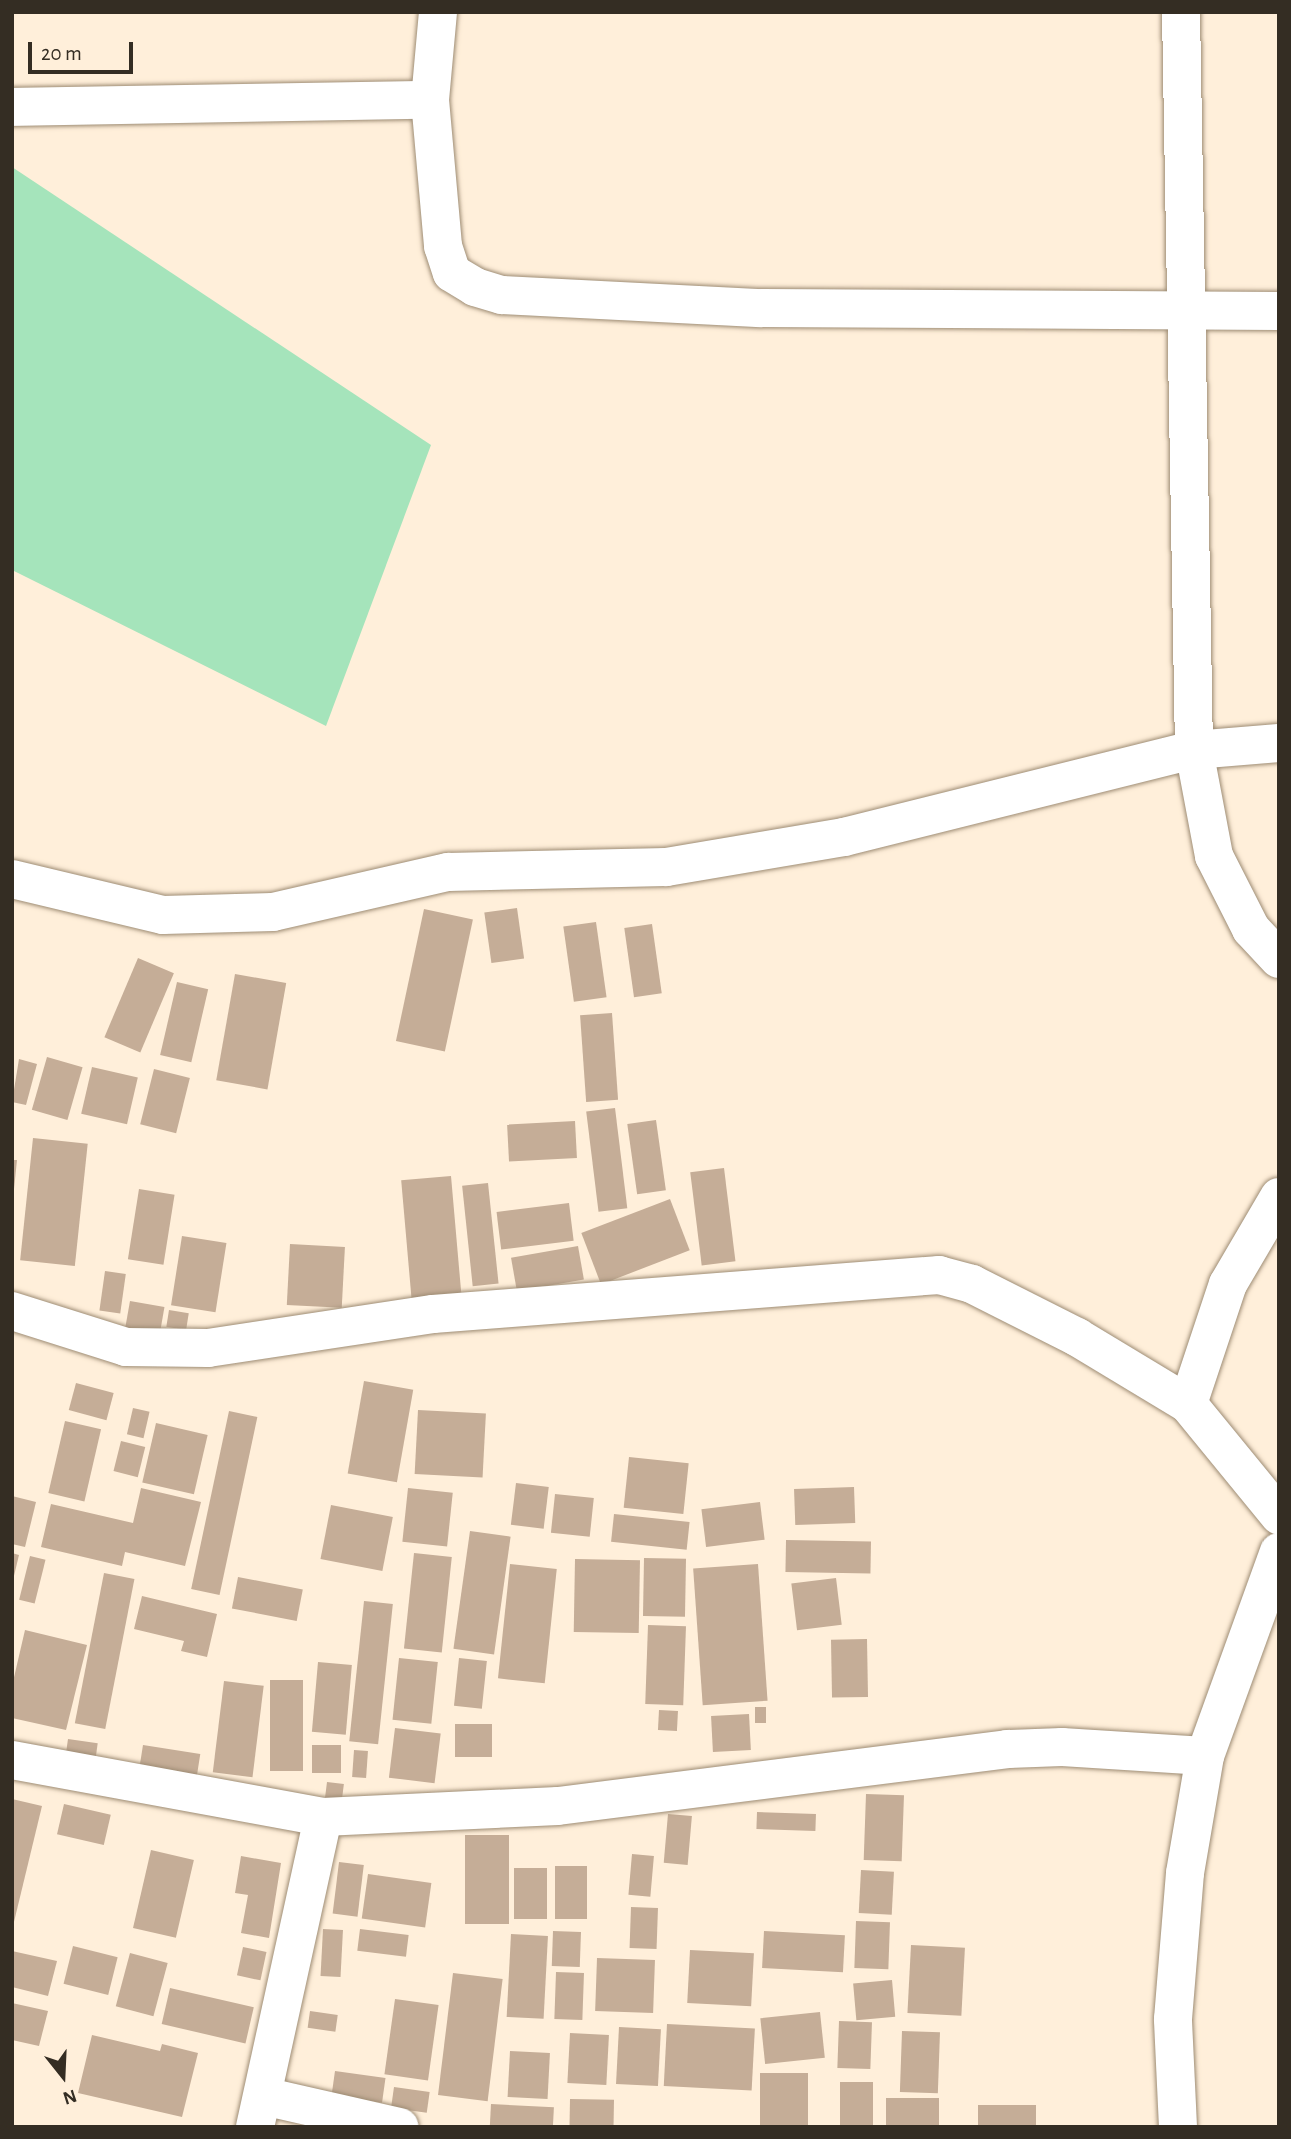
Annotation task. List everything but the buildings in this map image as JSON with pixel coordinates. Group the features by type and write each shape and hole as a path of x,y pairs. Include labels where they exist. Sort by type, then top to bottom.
{"street":[{"path":"438,12 430,100 443,246 452,273 475,287 502,295 762,309 1279,311"},
{"path":"1181,12 1194,750 1214,856 1251,929 1279,959"},
{"path":"12,107 430,100"},
{"path":"12,879 163,915 273,912 448,872 666,867 845,837 1194,750 1279,743"},
{"path":"1188,1404 1227,1284 1279,1197"},
{"path":"12,1311 126,1347 208,1348 433,1314 939,1275 972,1284 1077,1337 1188,1404 1279,1515"},
{"path":"1178,2127 1173,2019 1185,1873 1205,1756 1279,1552"},
{"path":"12,1760 323,1817 558,1805 1007,1749 1062,1747 1205,1756"},
{"path":"323,1817 259,2111 400,2127"}],"green space":[{"path":"12,167 431,445 326,726 12,570"}]}
